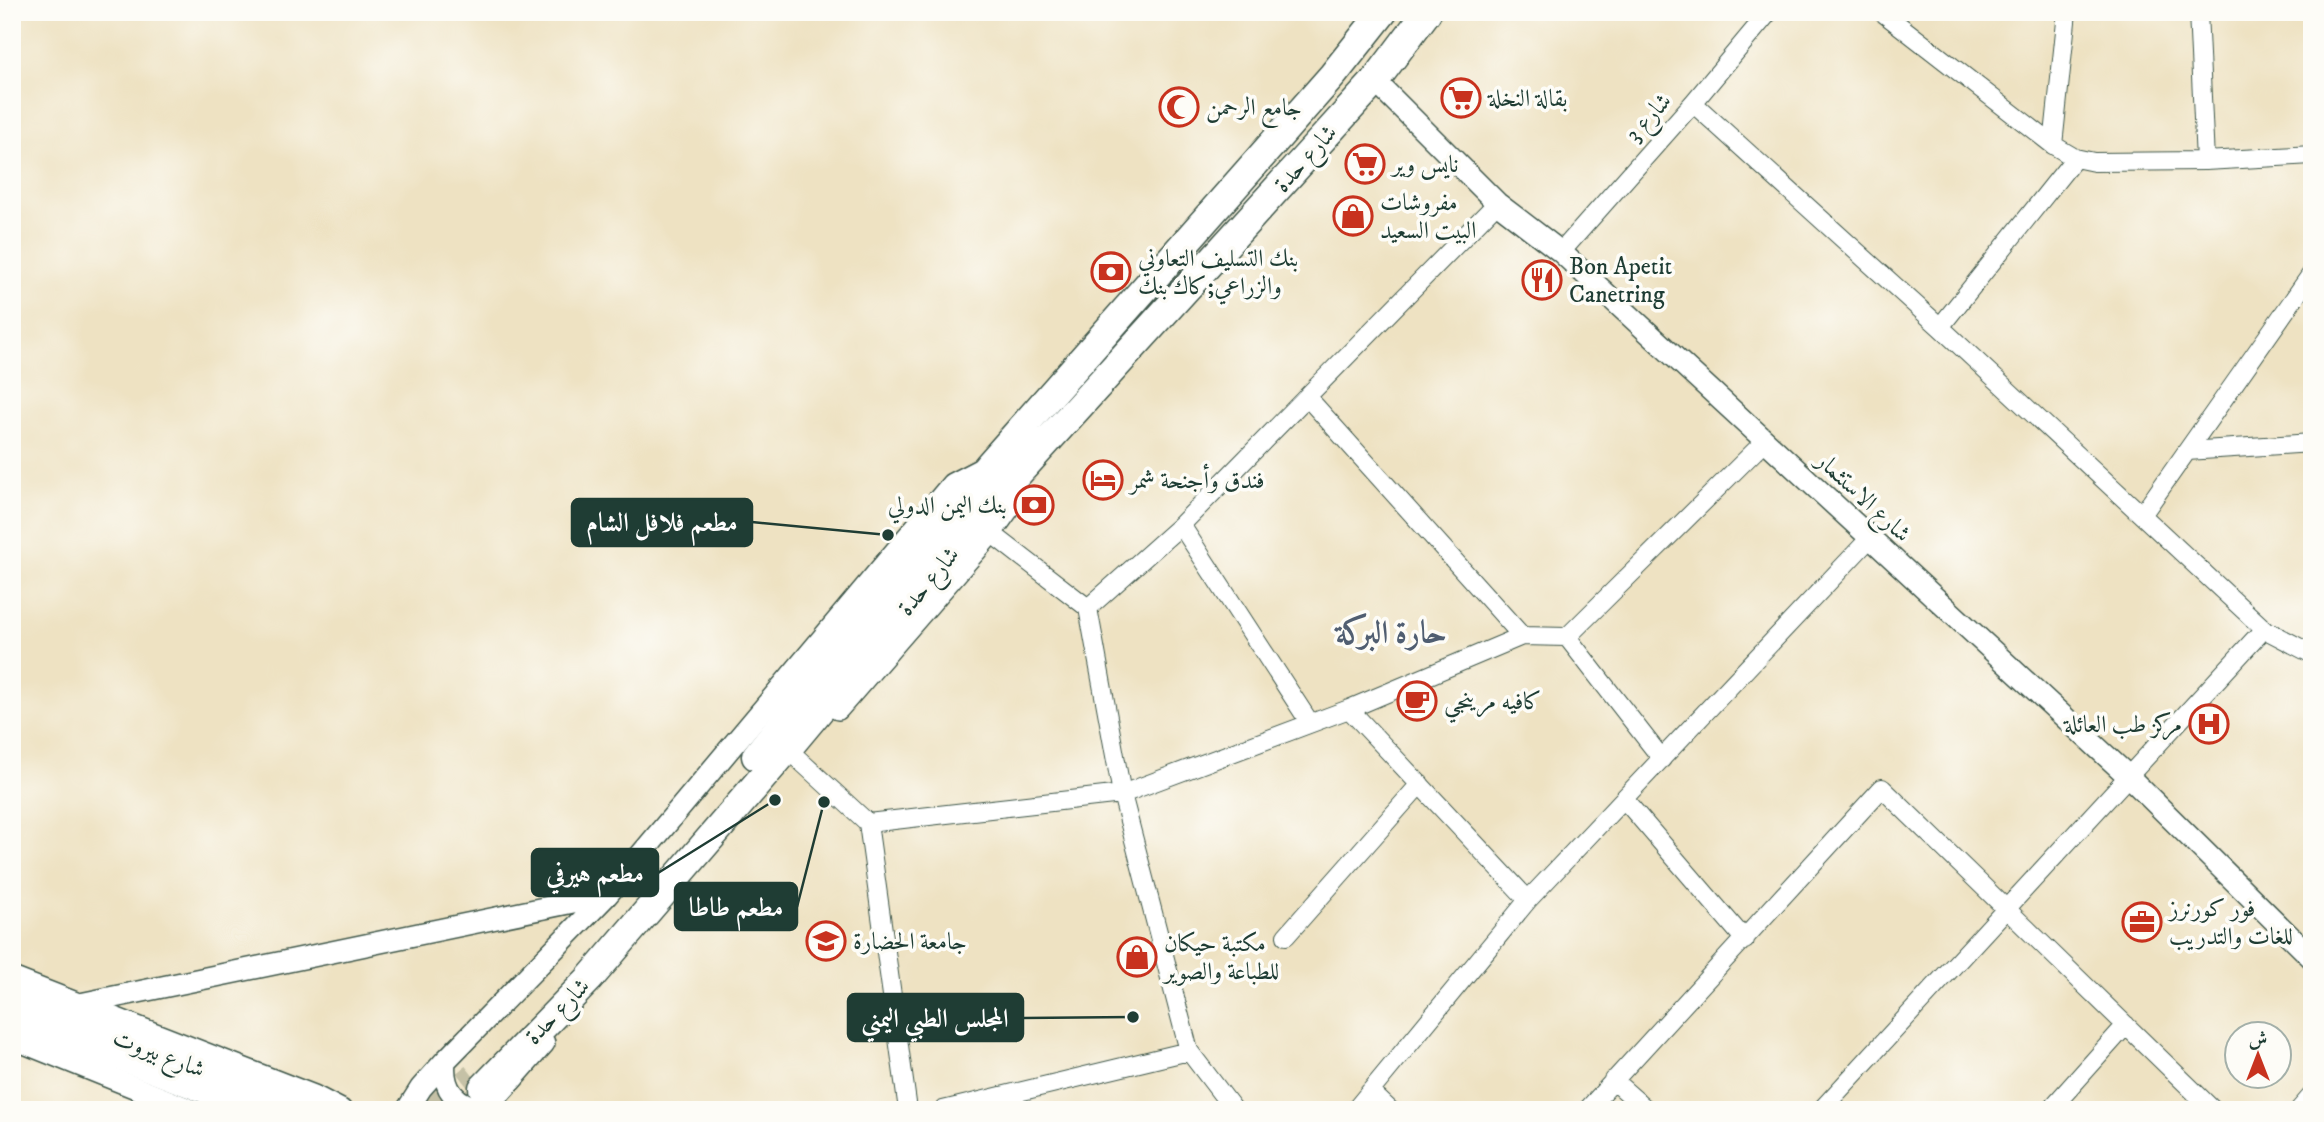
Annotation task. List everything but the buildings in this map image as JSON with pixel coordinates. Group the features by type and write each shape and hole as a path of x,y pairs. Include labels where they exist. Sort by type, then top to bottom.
{"main road":[{"name":"شارع حدة","path":"480,1095 586,960 772,737 989,465 1333,75 1383,12"},
{"name":"شارع حدة","path":"480,1095 597,969 788,748 1011,481 1375,81 1427,12"},
{"name":"شارع بيروت","path":"12,995 306,1110"},
{"name":"شارع بيروت","path":"12,1016 254,1110"}],"street":[{"name":"شارع 3","path":"1561,252 1693,103 1769,12"},
{"path":"1882,12 2053,145 2075,158 2094,162 2205,162 2312,155"},
{"path":"2053,145 2067,12"},
{"path":"2198,12 2205,162"},
{"name":"شارع الاستثمار","path":"1375,81 1497,203 1561,252 2128,776 2312,958"},
{"path":"1693,103 1940,327 2264,629 2312,654"},
{"path":"1940,327 2075,158"},
{"path":"1088,608 1181,525 1497,203"},
{"path":"2142,515 2312,273"},
{"path":"1308,398 1522,636"},
{"path":"868,823 1122,794 1349,709 1522,636 1567,637 1765,441"},
{"path":"2187,451 2312,443"},
{"path":"407,1110 421,1088 445,1061 607,895 952,484 989,465"},
{"path":"445,1061 443,1076 448,1090 456,1100 469,1107 480,1095 502,1091 991,533 1014,501 1011,481"},
{"path":"1181,525 1310,723"},
{"path":"991,533 1088,608 1122,794 1189,1051 1234,1110"},
{"path":"1355,1110 1528,900 1870,538"},
{"path":"1821,1110 2264,629"},
{"path":"1567,637 1662,759"},
{"path":"1349,709 1528,900"},
{"path":"796,757 868,823 908,1110"},
{"path":"1286,936 1419,784"},
{"path":"1587,1110 1882,788 2213,1110"},
{"path":"1624,799 1745,940"},
{"path":"80,1004 607,895"},
{"path":"12,978 314,1096 341,1110"},
{"path":"2050,1110 2126,1026"},
{"path":"12,1038 191,1110"},
{"path":"943,1110 1189,1051"},
{"path":"1613,1080 1647,1110"},
{"path":"1371,1092 1390,1110"},
{"path":"2299,1110 2312,1095"}],"tunnel":[{"path":"432,1110 474,1077"}],"place":[{"name":"بقالة النخلة","path":"1461,98"},
{"name":"جامع الرحمن","path":"1179,107"},
{"name":"نايس وير","path":"1365,164"},
{"name":"مفروشات البيت السعيد","path":"1353,216"},
{"name":"بنك التسليف التعاوني والزراعي;كاك بنك","path":"1111,272"},
{"name":"Bon Apetit Canetring","path":"1542,280"},
{"name":"فندق وأجنحة شمر","path":"1103,480"},
{"name":"بنك اليمن الدولي","path":"1034,505"},
{"name":"مطعم فلافل الشام","path":"888,535"},
{"name":"كافيه مرينجي","path":"1417,701"},
{"name":"مركز طب العائلة","path":"2209,724"},
{"name":"مطعم هيرفي","path":"775,800"},
{"name":"مطعم طاطا","path":"824,802"},
{"name":"فور كورنرز للغات والتدريب","path":"2142,922"},
{"name":"جامعة الحضارة","path":"826,941"},
{"name":"مكتبة حيكان للطباعة والصوير","path":"1137,957"},
{"name":"المجلس الطبي اليمني","path":"1133,1017"}],"district":[{"name":"حارة البركة","path":"1391,632"}]}
